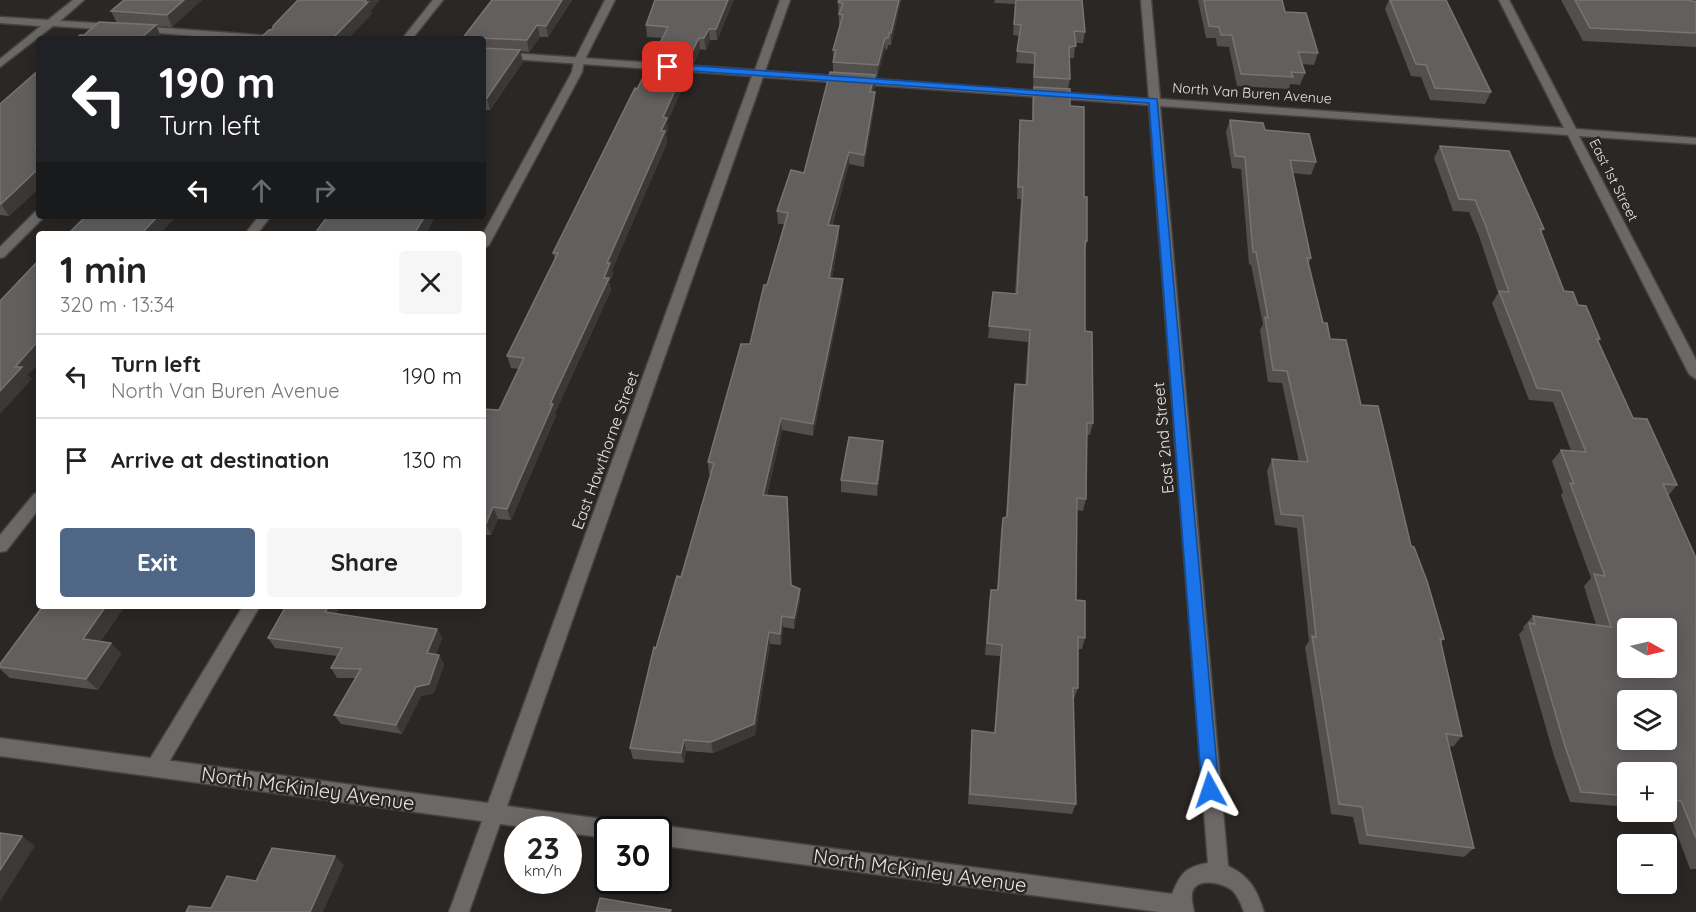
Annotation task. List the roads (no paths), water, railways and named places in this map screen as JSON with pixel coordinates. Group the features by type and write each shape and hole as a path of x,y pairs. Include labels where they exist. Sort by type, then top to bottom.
{"street":[{"path":"0,64 79,0"},
{"path":"409,36 438,0"},
{"path":"486,239 577,72 579,61 610,0"},
{"name":"East Hawthorne Street","path":"459,912 785,0"},
{"name":"East 2nd Street","path":"1146,0 1219,872"},
{"name":"East 1st Street","path":"1504,0 1696,374"},
{"path":"0,20 206,36"},
{"name":"North Van Buren Avenue","path":"486,54 1696,141"},
{"path":"0,254 36,218"},
{"path":"253,231 263,219"},
{"path":"0,546 36,502"},
{"path":"155,768 250,609"},
{"name":"North McKinley Avenue","path":"0,747 594,827"},
{"name":"North McKinley Avenue","path":"672,837 1183,909"},
{"path":"1183,909 1182,893 1187,882 1195,875 1219,872 1230,876 1242,885 1249,896 1254,912"}]}
